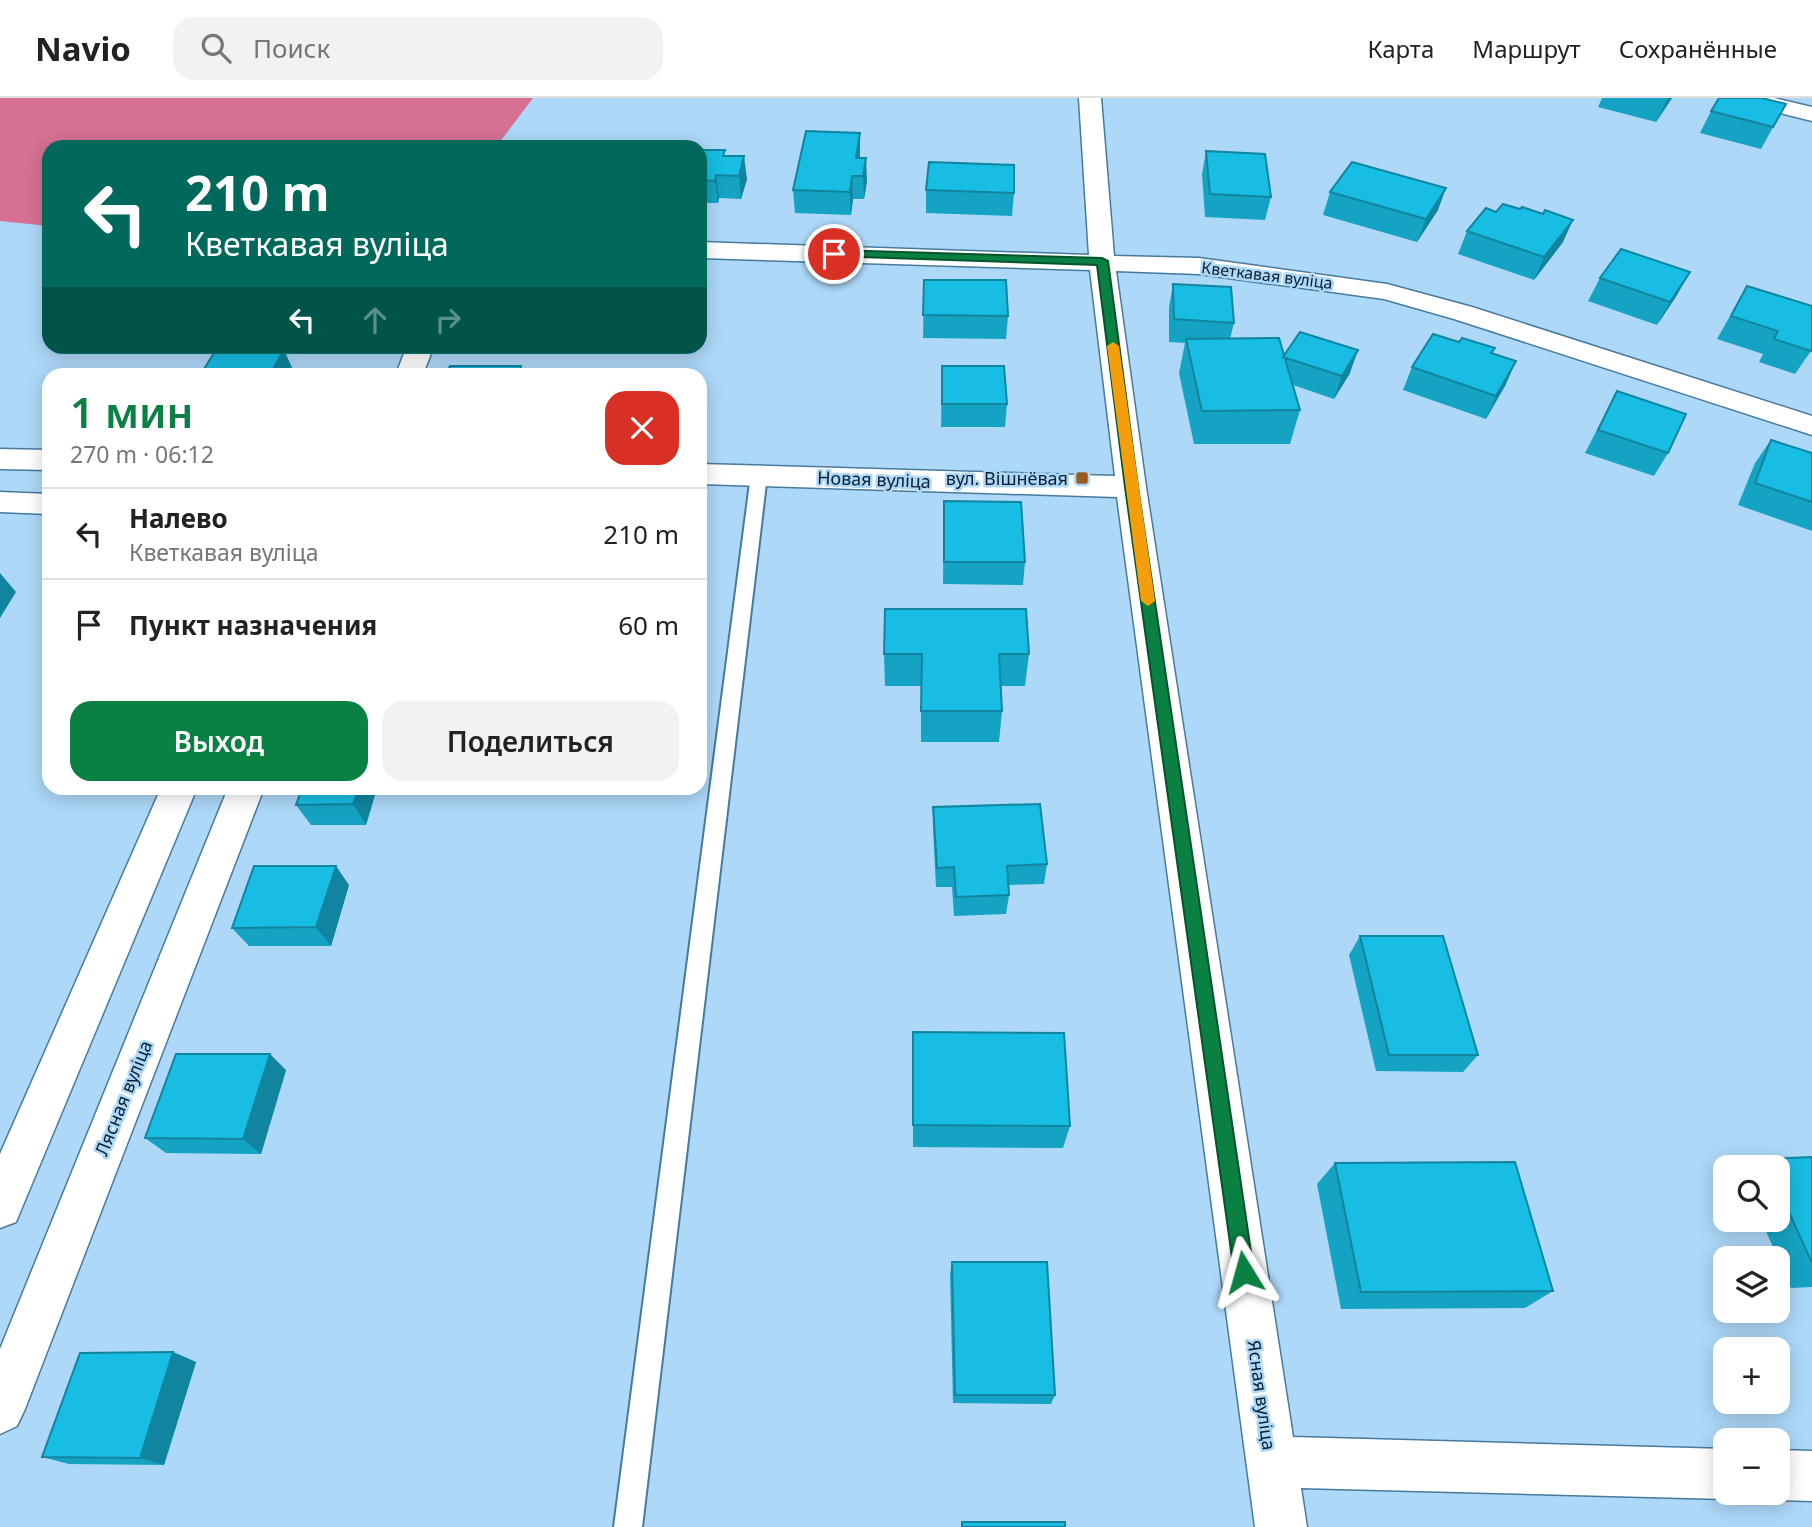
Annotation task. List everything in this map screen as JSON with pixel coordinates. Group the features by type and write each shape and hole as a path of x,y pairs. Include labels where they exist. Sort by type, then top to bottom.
{"street":[{"name":"Ясная вуліца","path":"1090,98 1102,261 1131,487 1280,1527"},
{"path":"1748,98 1812,114"},
{"name":"Кветкавая вуліца","path":"707,250 1102,261 1245,271 1387,292 1463,313 1812,426"},
{"path":"0,459 42,460"},
{"name":"Новая вуліца","path":"707,474 1131,487"},
{"path":"0,502 42,504"},
{"path":"0,1206 176,795"},
{"name":"Лясная вуліца","path":"0,1409 243,795"},
{"path":"1272,1462 1713,1474"},
{"path":"1790,1475 1812,1476"}],"lane":[{"path":"628,1527 759,475"}],"shaded area":[{"path":"0,98 533,98 501,140 42,140 42,225 0,221"}],"building":[{"path":"1719,98 1762,98 1786,104 1773,127 1711,111"},
{"path":"806,131 860,133 856,158 866,158 863,176 852,176 850,192 793,190"},
{"path":"707,150 725,150 723,156 744,156 739,176 716,175 715,181 707,180"},
{"path":"1206,151 1265,154 1271,197 1210,194"},
{"path":"929,162 1014,165 1014,193 926,190"},
{"path":"1352,162 1446,188 1426,219 1330,192"},
{"path":"1503,204 1543,214 1545,210 1573,220 1544,257 1467,231 1486,208 1496,212"},
{"path":"1621,249 1690,272 1670,302 1600,278"},
{"path":"924,280 1006,280 1008,316 923,315"},
{"path":"1173,284 1231,287 1234,323 1174,319"},
{"path":"1747,286 1812,306 1811,351 1774,339 1778,331 1731,316"},
{"path":"1300,332 1358,350 1342,376 1283,357"},
{"path":"1433,334 1459,342 1462,338 1495,348 1491,353 1516,361 1496,396 1412,367"},
{"path":"1279,338 1300,410 1202,411 1186,339"},
{"path":"213,354 282,354 274,368 205,368"},
{"path":"450,366 521,366 520,368 449,368"},
{"path":"942,366 1004,366 1007,404 942,404"},
{"path":"1617,391 1686,414 1668,453 1598,430"},
{"path":"1771,440 1812,453 1812,502 1755,483"},
{"path":"944,501 1021,502 1025,562 944,562"},
{"path":"885,609 1026,609 1029,654 999,654 1002,711 921,711 922,654 884,654"},
{"path":"300,795 356,795 353,804 296,805"},
{"path":"1040,804 1047,864 1007,866 1009,895 956,897 954,867 937,868 933,807"},
{"path":"254,866 336,866 316,927 232,928"},
{"path":"1360,936 1443,936 1478,1055 1389,1055"},
{"path":"913,1032 1064,1033 1070,1126 913,1125"},
{"path":"176,1054 270,1054 243,1139 145,1138"},
{"path":"1812,1157 1812,1263 1790,1214 1790,1158"},
{"path":"1515,1162 1553,1291 1361,1292 1335,1163"},
{"path":"952,1262 1047,1262 1055,1395 955,1395"},
{"path":"173,1352 140,1458 42,1457 80,1353"},
{"path":"962,1522 1065,1522 1065,1527 962,1527"}],"slow traffic":[{"path":"1113,346 1148,601"}],"place":[{"name":"вул. Вішнёвая","path":"1082,478"}],"route":[{"path":"834,254 1102,261 1131,487 1244,1272"}]}
